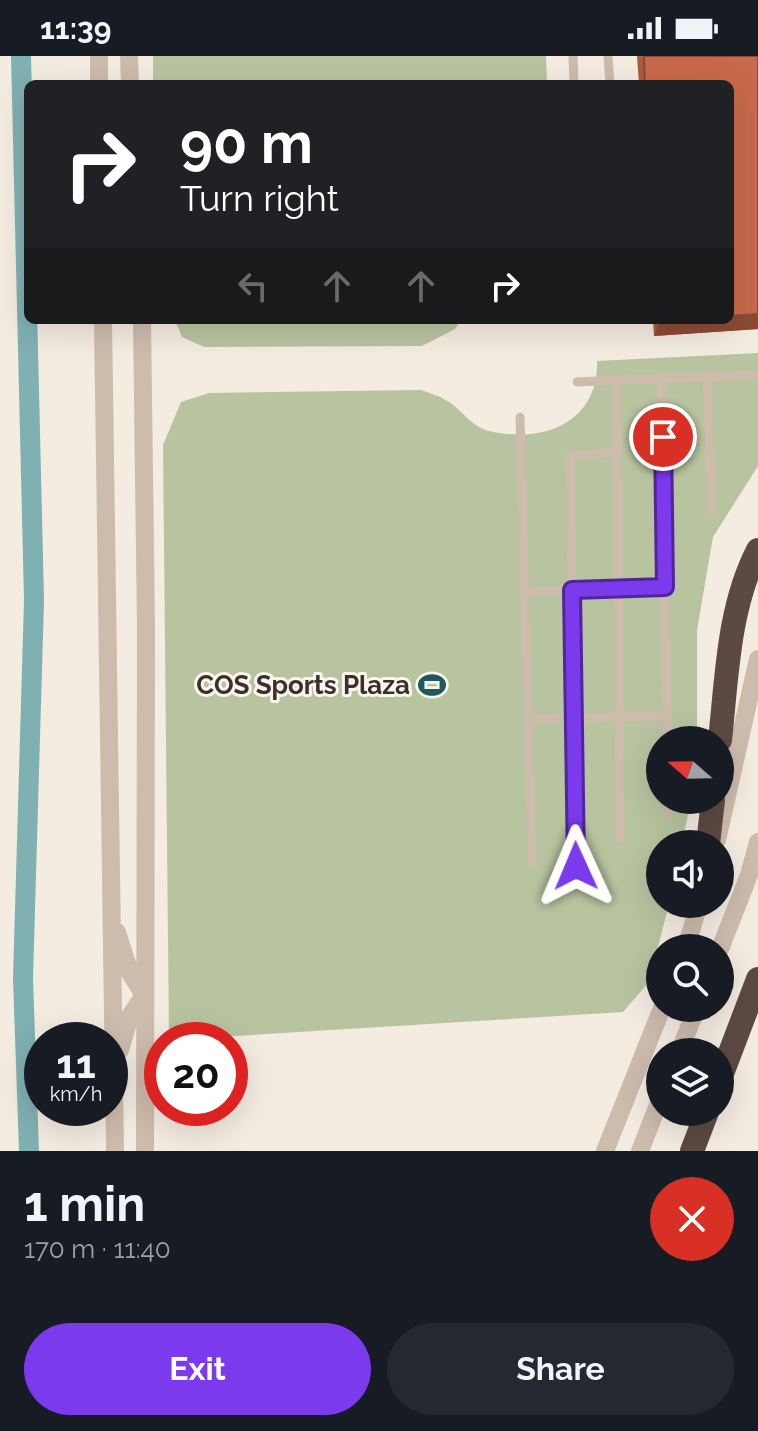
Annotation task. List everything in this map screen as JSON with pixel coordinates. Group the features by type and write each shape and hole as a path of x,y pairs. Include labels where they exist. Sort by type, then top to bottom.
{"highway":[{"path":"722,726 731,638 749,566 758,550"},
{"path":"734,1042 758,979"},
{"path":"692,1151 702,1126"}],"street":[{"path":"99,56 99,80"},
{"path":"129,56 130,80"},
{"path":"103,324 113,1022"},
{"path":"142,324 146,629 145,1151"},
{"path":"719,830 758,659"},
{"path":"726,934 758,842"},
{"path":"110,896 121,948 144,995"},
{"path":"128,1022 144,995"},
{"path":"605,1151 656,1022"},
{"path":"115,1126 115,1151"},
{"path":"640,1151 650,1126"}],"lane":[{"path":"573,56 574,80"},
{"path":"608,56 610,80"},
{"path":"577,382 758,375"},
{"path":"707,376 712,512"},
{"path":"662,377 667,726"},
{"path":"617,380 620,838"},
{"path":"520,417 532,863"},
{"path":"576,866 570,456 617,452"},
{"path":"525,592 665,587"},
{"path":"528,719 667,716"}],"green space":[{"path":"153,56 546,56 547,80 153,80"},
{"path":"177,324 458,324 455,329 422,346 204,347 182,337"},
{"name":"COS Sports Plaza","path":"758,353 758,466 713,537 697,630 697,726 646,726 646,814 688,814 685,830 646,830 646,918 665,918 661,934 646,934 646,985 623,1012 248,1035 248,1022 169,1022 163,445 181,402 209,393 421,390 439,396 483,429 529,434 564,424 578,413 589,400 597,361"}],"building":[{"path":"644,56 758,56 758,314 734,316 734,80 645,80"}],"waterway":[{"path":"21,56 24,182"},
{"path":"27,324 34,600 23,978 29,1151"}],"place":[{"name":"COS Sports Plaza","path":"432,685"}],"route":[{"path":"576,866 572,590 665,587 663,437"}]}
